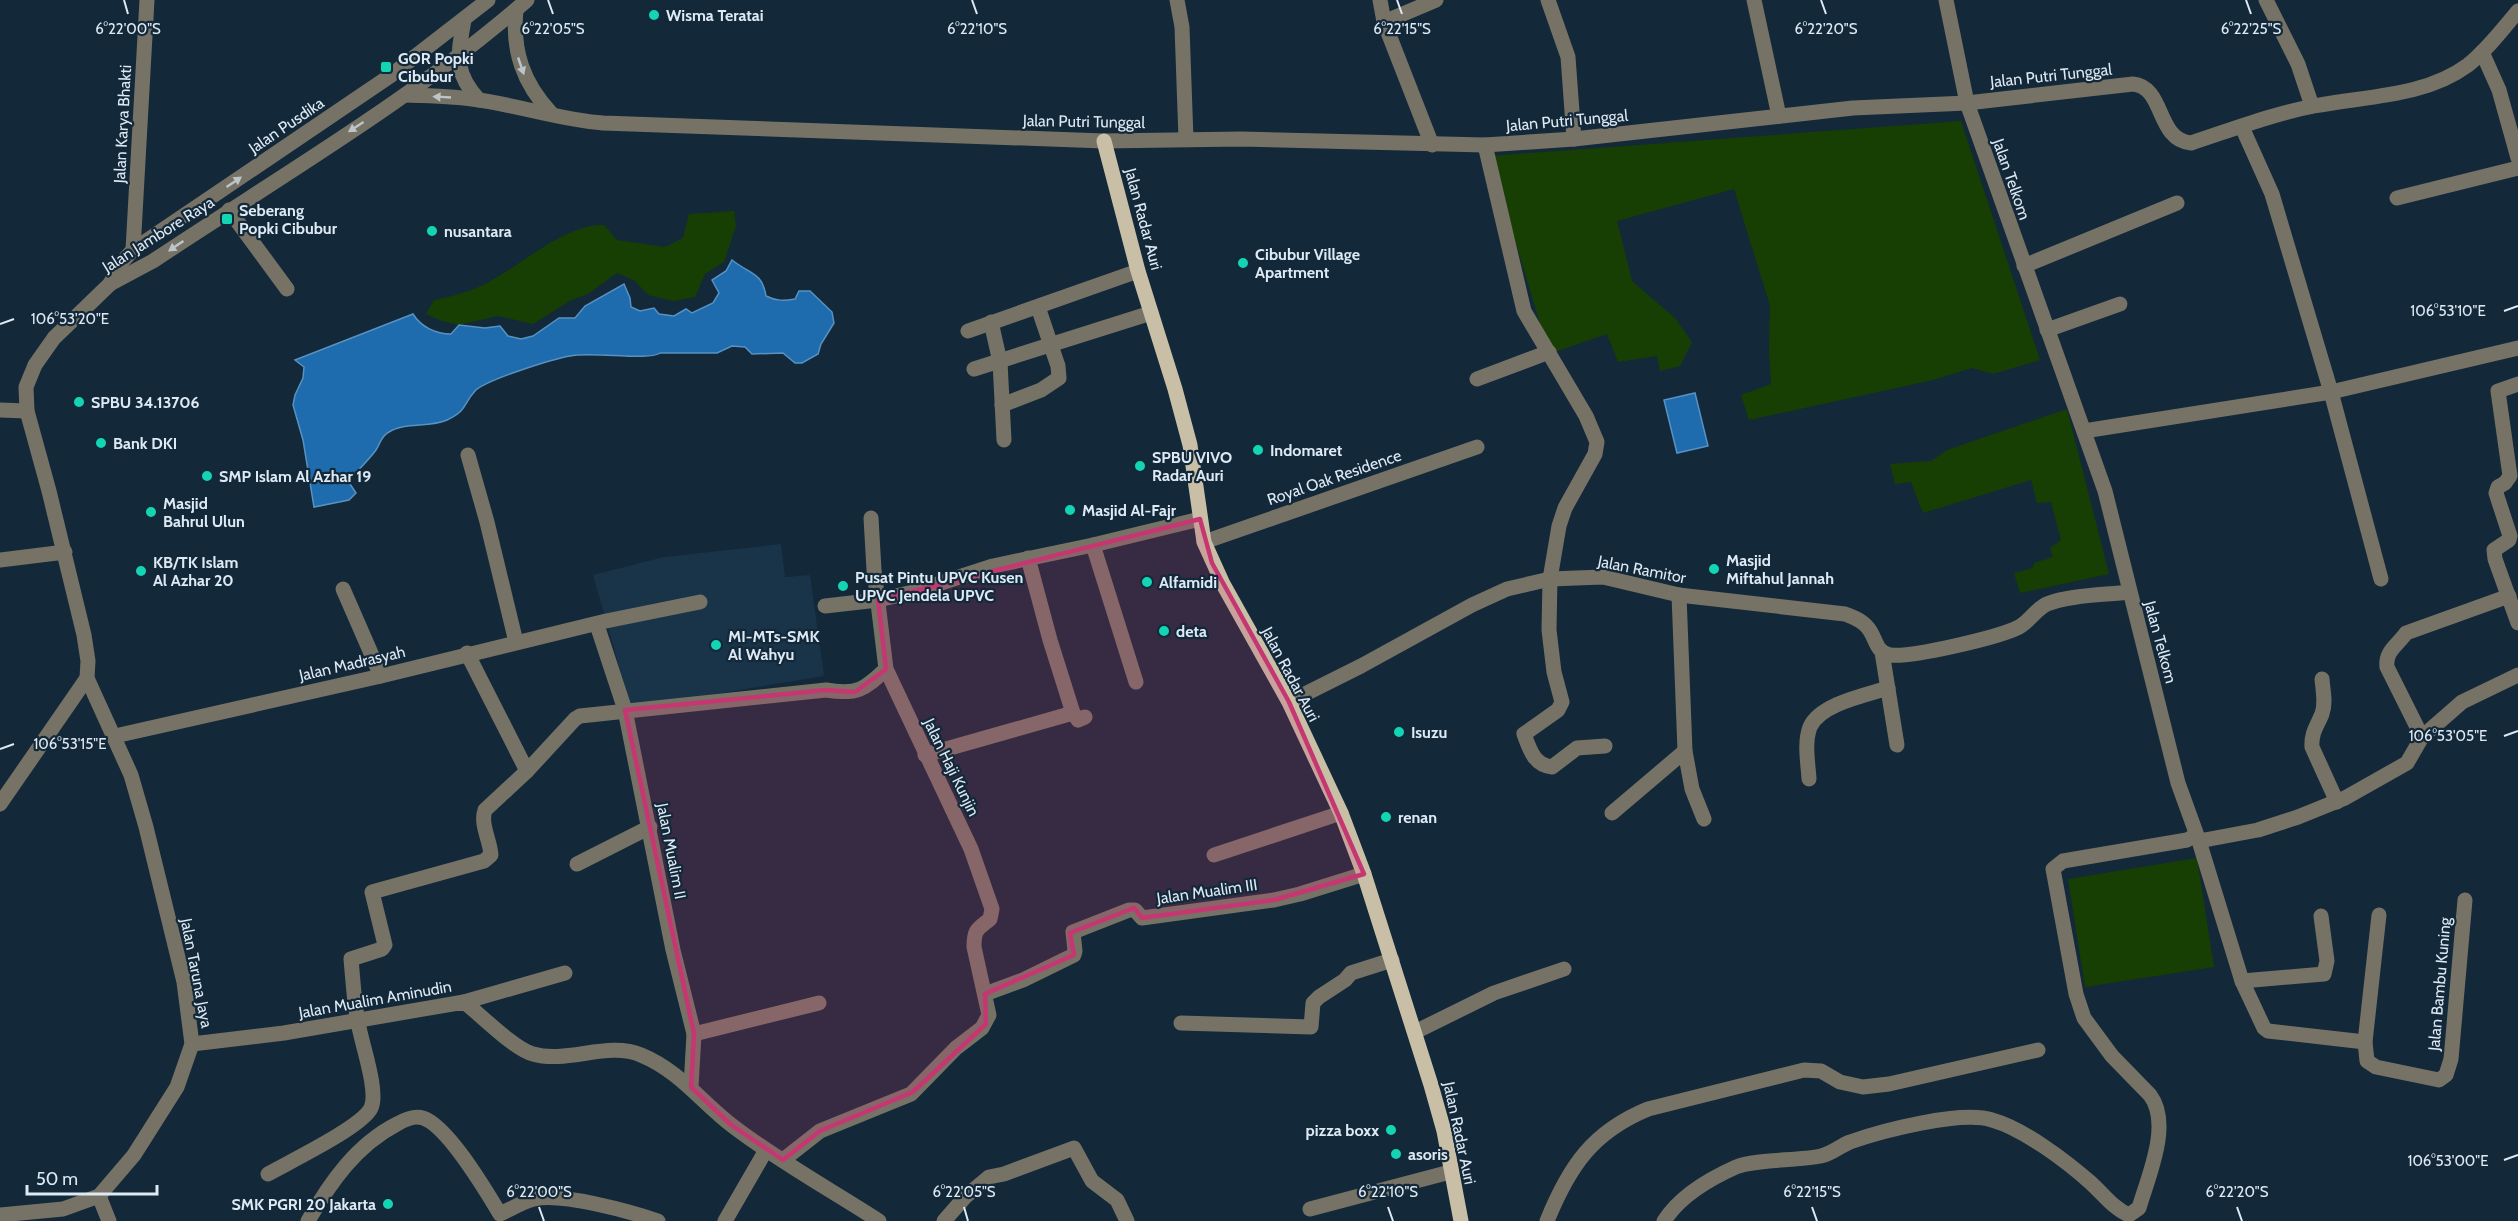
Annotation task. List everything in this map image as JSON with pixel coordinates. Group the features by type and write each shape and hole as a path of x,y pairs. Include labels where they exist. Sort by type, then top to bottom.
{"main road":[{"name":"Jalan Radar Auri","path":"1104,141 1138,271 1190,445 1204,542 1212,563 1244,625 1289,702 1341,813 1364,874 1415,1032 1443,1131 1461,1221"}],"street":[{"name":"Jalan Karya Bhakti","path":"133,250 147,0"},
{"name":"Jalan Pusdika","path":"110,284 121,263 133,250 390,76 488,0"},
{"path":"1177,0 1182,27 1186,139"},
{"path":"1380,0 1384,22 1432,145"},
{"path":"1384,22 1436,0"},
{"path":"1548,0 1568,57 1574,139"},
{"path":"1754,0 1779,117"},
{"name":"Jalan Telkom","path":"1946,0 1967,103 2105,491 2178,783 2198,838"},
{"path":"2266,0 2298,64 2312,106"},
{"path":"521,5 514,34 518,58 531,88 551,113"},
{"name":"Jalan Jambore Raya","path":"87,678 88,661 84,635 65,552 27,411 26,387 43,351 110,284 153,261 405,95 458,57 521,5"},
{"name":"Jalan Putri Tunggal","path":"405,95 478,100 551,113 567,119 603,123 1104,141 1338,140 1432,145 1485,145 1574,139 1853,108 1967,103 2133,84 2139,85 2151,94 2171,134 2182,143 2191,143 2312,106 2418,87 2459,71 2482,52 2518,11"},
{"path":"464,20 458,57 465,83 478,100"},
{"path":"2482,52 2499,90 2518,158"},
{"path":"2242,126 2272,194 2331,392 2381,579"},
{"path":"1485,145 1524,311 1593,428 1597,442 1595,454 1564,508 1550,579 1549,630 1554,672 1562,702 1558,710 1524,734 1532,755 1543,766 1552,767 1577,748 1605,746"},
{"path":"2397,198 2518,168"},
{"path":"2024,266 2177,203"},
{"path":"229,210 287,289"},
{"path":"968,331 1138,271"},
{"path":"2047,330 2120,304"},
{"path":"1002,405 1041,390 1057,380 1059,373 1038,307"},
{"path":"974,369 1151,313"},
{"path":"991,322 1000,362 1004,440"},
{"path":"2084,431 2331,392 2518,348"},
{"path":"1477,379 1549,352"},
{"path":"2518,384 2498,391 2510,476 2496,492 2510,536 2509,540 2494,550 2495,559 2518,623"},
{"path":"0,410 27,411"},
{"name":"Royal Oak Residence","path":"1204,542 1477,447"},
{"path":"468,455 516,642"},
{"name":"Jalan Haji Kunjin","path":"783,1160 820,1131 914,1092 956,1048 986,1024 989,1015 978,970 974,938 978,928 990,919 992,909 971,849 886,669 871,518"},
{"path":"825,606 878,600 923,590 980,569 1200,519"},
{"path":"1093,545 1136,682"},
{"path":"0,561 65,552"},
{"path":"925,755 1079,715 1050,640 1028,558"},
{"name":"Jalan Ramitor","path":"1289,702 1361,666 1481,600 1522,584 1550,579 1603,577 1679,595 1845,614 1867,626 1882,652"},
{"path":"343,589 381,676"},
{"path":"1882,652 1889,655 1910,654 1980,640 2023,625 2048,603 2129,592"},
{"path":"1679,595 1685,751 1692,789 1704,819"},
{"path":"2422,737 2387,667 2386,658 2390,650 2397,646 2406,633 2509,596"},
{"name":"Jalan Madrasyah","path":"115,736 381,676 466,653 700,602"},
{"name":"Jalan Mualim II","path":"597,625 625,710 673,950 694,1034 692,1087"},
{"path":"1882,652 1897,745"},
{"path":"466,653 527,771"},
{"path":"268,1174 332,1139 371,1109 372,1086 358,1021 351,958 382,949 385,943 372,892 484,861 491,855 482,816 485,810 527,771 575,719 625,710 826,690 852,693 869,686 886,669"},
{"path":"1664,1221 1671,1211 1695,1190 1738,1166 1823,1156 1849,1143 1879,1134 1970,1117 1990,1119 2018,1131 2090,1182 2119,1210 2129,1215 2135,1213 2139,1208 2149,1173 2159,1135 2160,1119 2155,1101 2112,1056 2084,1018 2076,994 2053,869 2063,861 2258,830 2337,802 2407,764 2422,737 2462,702 2518,675"},
{"path":"0,804 87,678"},
{"name":"Jalan Taruna Jaya","path":"0,1215 63,1209 99,1196 134,1155 177,1087 192,1044 184,982 146,827 131,775 87,678"},
{"path":"2322,679 2324,701 2322,714 2311,738 2312,747 2337,802"},
{"path":"1809,779 1807,745 1811,726 1822,714 1836,705 1888,688"},
{"path":"1612,813 1685,751"},
{"path":"1214,855 1341,813"},
{"path":"577,864 650,827"},
{"path":"2198,838 2242,981 2260,1021 2268,1031 2365,1042 2379,915"},
{"name":"Jalan Mualim III","path":"985,994 1023,980 1074,955 1073,932 1128,910 1136,910 1143,918 1274,900 1364,874"},
{"name":"Jalan Bambu Kuning","path":"2365,1042 2366,1057 2372,1066 2435,1080 2446,1075 2451,1059 2465,900"},
{"path":"2242,981 2324,974 2327,961 2321,916"},
{"path":"1181,1023 1311,1027 1313,1003 1318,997 1352,973 1392,960"},
{"path":"1415,1032 1494,993 1564,969"},
{"path":"464,1002 565,973"},
{"name":"Jalan Mualim Aminudin","path":"192,1044 284,1033 464,1002 513,1042 532,1054 560,1055 621,1051 639,1054 692,1087 731,1125 766,1150 879,1221"},
{"path":"694,1034 819,1003"},
{"path":"1547,1221 1561,1186 1587,1148 1608,1130 1630,1116 1648,1109 1804,1070 1821,1071 1840,1082 1863,1087 1889,1084 2038,1050"},
{"path":"308,1221 327,1190 358,1150 404,1120 418,1117 428,1120 452,1144 474,1172 500,1214 535,1198 561,1199 617,1209 658,1221"},
{"path":"944,1221 965,1197 989,1177 1004,1174 1074,1148 1092,1180 1117,1200 1127,1221"},
{"path":"725,1221 766,1150"},
{"path":"1310,1209 1450,1172"},
{"path":"99,1196 109,1221"}],"highlighted area":[{"path":"1200,519 1212,563 1289,702 1364,874 1274,900 1142,918 1134,908 1070,933 1074,955 985,994 986,1024 913,1092 820,1131 783,1160 731,1125 691,1087 694,1034 625,710 826,690 855,692 886,669 878,600"}],"shaded area":[{"name":"MI-MTs-SMK Al Wahyu","path":"781,544 785,577 810,575 824,676 631,708 593,575 664,557"}],"green space":[{"path":"1961,121 2040,360 1993,374 1972,368 1933,380 1749,420 1741,395 1771,384 1770,306 1734,189 1617,221 1632,281 1675,318 1692,342 1680,366 1660,371 1657,356 1618,362 1607,334 1549,354 1490,156"},
{"path":"734,211 736,226 724,262 705,274 695,297 673,301 648,295 635,281 617,273 588,294 571,300 533,324 498,316 459,325 426,314 434,300 483,285 573,231 589,226 604,225 617,240 665,247 683,238 689,214"},
{"path":"2067,409 2109,574 2020,593 2014,573 2033,568 2034,563 2053,557 2050,548 2061,540 2051,502 2037,503 2031,480 1923,513 1911,482 1895,484 1890,464 1931,461 1947,450"},
{"path":"2197,858 2214,967 2085,987 2068,879"}],"water":[{"path":"732,260 762,282 766,296 777,300 791,300 795,299 799,291 810,291 832,312 834,323 821,344 818,354 802,363 795,363 783,353 752,354 745,347 732,346 717,353 660,353 645,356 579,355 535,365 481,386 462,410 447,420 433,424 402,427 389,432 382,438 373,454 348,481 356,493 349,500 314,507 303,440 293,405 303,378 304,367 295,360 413,314 429,329 440,333 451,334 459,325 485,328 500,326 508,336 521,339 533,336 559,318 575,318 585,306 624,284 631,307 640,311 654,308 659,314 674,316 686,309 692,313 713,303 719,293 712,280 726,271"},
{"path":"1695,393 1708,446 1677,453 1664,400"}],"place":[{"name":"Wisma Teratai","path":"654,15"},
{"name":"GOR Popki Cibubur","path":"386,67"},
{"name":"Seberang Popki Cibubur","path":"227,219"},
{"name":"nusantara","path":"432,231"},
{"name":"Cibubur Village Apartment","path":"1243,263"},
{"name":"SPBU 34.13706","path":"79,402"},
{"name":"Bank DKI","path":"101,443"},
{"name":"Indomaret","path":"1258,450"},
{"name":"SPBU VIVO Radar Auri","path":"1140,466"},
{"name":"SMP Islam Al Azhar 19","path":"207,476"},
{"name":"Masjid Al-Fajr","path":"1070,510"},
{"name":"Masjid Bahrul Ulun","path":"151,512"},
{"name":"Masjid Miftahul Jannah","path":"1714,569"},
{"name":"KB/TK Islam Al Azhar 20","path":"141,571"},
{"name":"Alfamidi","path":"1147,582"},
{"name":"Pusat Pintu UPVC Kusen UPVC Jendela UPVC","path":"843,586"},
{"name":"deta","path":"1164,631"},
{"name":"MI-MTs-SMK Al Wahyu","path":"716,645"},
{"name":"Isuzu","path":"1399,732"},
{"name":"renan","path":"1386,817"},
{"name":"pizza boxx","path":"1391,1130"},
{"name":"asoris","path":"1396,1154"},
{"name":"SMK PGRI 20 Jakarta","path":"388,1204"}]}
